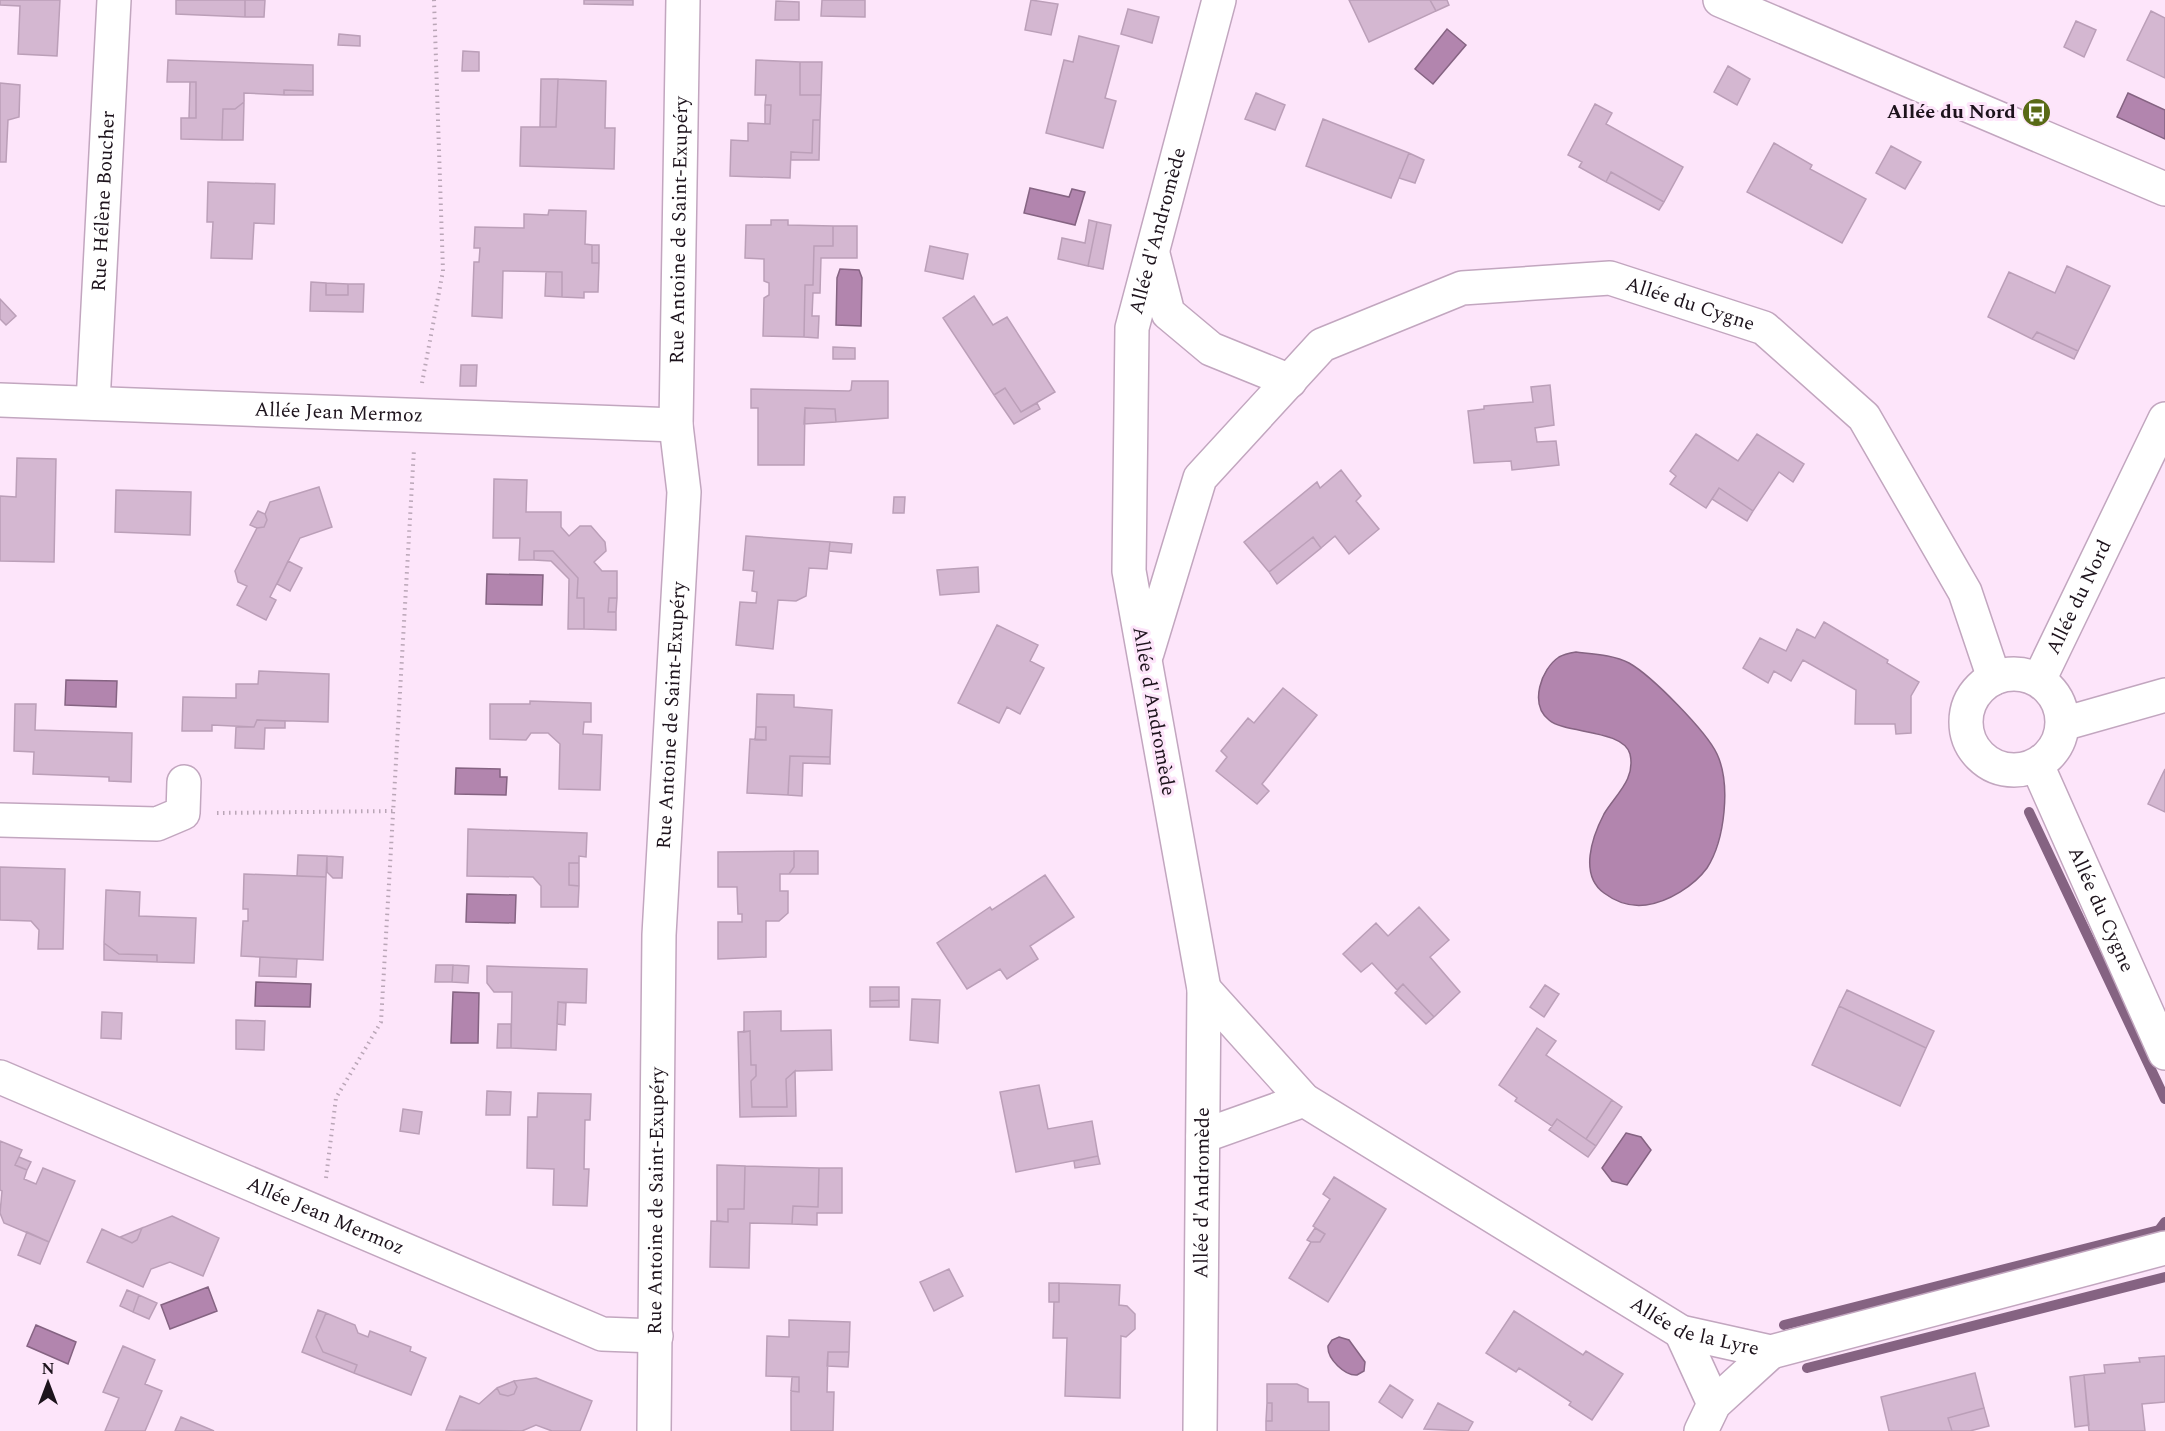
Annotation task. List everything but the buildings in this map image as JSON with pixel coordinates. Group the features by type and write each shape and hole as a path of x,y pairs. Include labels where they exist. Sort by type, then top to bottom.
{"street":[{"name":"Rue Hélène Boucher","path":"93,403 114,0"},
{"name":"Rue Antoine de Saint-Exupéry","path":"654,1431 659,935 684,492 676,425 683,0"},
{"name":"Allée d'Andromède","path":"1200,1431 1204,989 1129,571 1132,328 1219,0"},
{"path":"1720,0 2165,189"},
{"path":"1152,251 1168,314 1211,349 1290,381"},
{"name":"Allée du Cygne","path":"1144,661 1200,478 1322,345 1462,288 1610,278 1764,328 1864,417 1965,592 1994,678"},
{"name":"Allée Jean Mermoz","path":"0,400 676,425"},
{"name":"Allée du Nord","path":"2039,680 2165,419"},
{"path":"2005,674 2023,674 2039,680 2057,697 2061,708 2063,724 2058,743 2050,756 2037,765 2021,770 2005,770 1991,765 1972,746 1966,729 1967,711 1979,688 2005,674"},
{"path":"2063,724 2165,695"},
{"name":"Allée du Cygne","path":"2037,765 2165,1053"},
{"path":"0,820 157,824 184,798"},
{"name":"Allée de la Lyre","path":"1204,989 1304,1100 1681,1332 1771,1352 2165,1248"},
{"name":"Allée Jean Mermoz","path":"0,1077 602,1334 656,1336"},
{"path":"1203,1136 1304,1100"},
{"path":"1681,1332 1707,1418 1771,1352"}],"path":[{"path":"322,1215 336,1098 381,1022 416,415 443,271 434,0"},
{"path":"184,798 393,811"}],"shaded area":[{"path":"1447,29 1466,45 1433,84 1415,69"},
{"path":"2128,93 2165,110 2165,139 2117,117"},
{"path":"1030,188 1069,197 1072,189 1085,192 1075,225 1024,213"},
{"path":"840,269 859,270 862,278 861,326 836,325 837,278"},
{"path":"487,574 543,575 542,605 486,604"},
{"path":"1576,652 1617,658 1639,670 1664,691 1702,732 1717,754 1721,766 1725,796 1724,812 1722,828 1713,856 1702,875 1695,881 1680,892 1654,903 1635,905 1614,899 1596,885 1592,876 1590,855 1595,834 1604,814 1623,787 1630,772 1631,763 1630,754 1617,740 1567,728 1549,720 1543,713 1539,696 1547,670 1559,657"},
{"path":"66,680 117,681 116,707 65,705"},
{"path":"456,768 500,769 500,777 507,777 506,795 455,794"},
{"path":"467,894 516,895 515,923 466,922"},
{"path":"256,982 311,984 310,1007 255,1006"},
{"path":"453,992 479,993 478,1043 451,1043"},
{"path":"1626,1133 1641,1137 1651,1150 1627,1185 1612,1181 1602,1168"},
{"path":"208,1287 217,1311 170,1329 161,1305"},
{"path":"36,1325 76,1342 68,1364 27,1346"},
{"path":"1339,1337 1349,1340 1365,1362 1364,1371 1357,1375 1347,1373 1330,1356 1328,1346 1332,1340"}],"waterway":[{"path":"2029,812 2165,1099"},
{"path":"1784,1325 2159,1230 2165,1222"},
{"path":"1807,1368 2165,1277"}],"place":[{"name":"Allée du Nord","path":"2037,112"}]}
